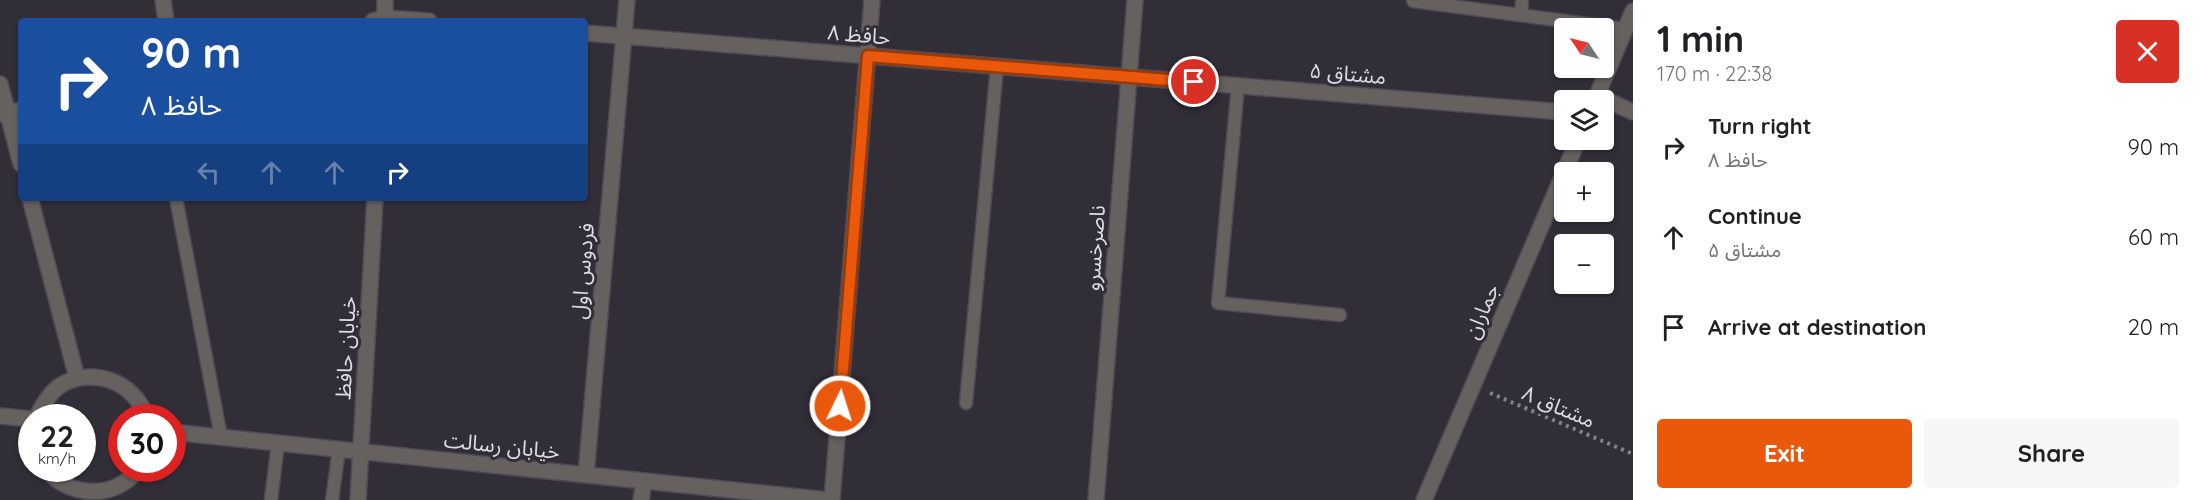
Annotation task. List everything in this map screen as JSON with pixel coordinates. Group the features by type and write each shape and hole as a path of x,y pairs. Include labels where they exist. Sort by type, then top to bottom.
{"street":[{"path":"163,0 166,18"},
{"path":"381,18 385,0"},
{"name":"فردوس اول","path":"586,475 627,0"},
{"path":"830,500 872,0"},
{"name":"ناصرخسرو","path":"1096,500 1135,0"},
{"path":"1599,90 1633,11"},
{"name":"حافظ ۸","path":"588,33 1129,76"},
{"name":"مشتاق ۵","path":"1129,76 1554,111"},
{"path":"0,84 18,151"},
{"path":"1614,105 1633,112"},
{"name":"جماران","path":"1424,500 1574,150"},
{"path":"31,201 77,378"},
{"name":"خیابان حافظ","path":"358,500 375,201"},
{"path":"43,404 58,387 77,378 98,378 116,382 134,394 139,404"},
{"path":"0,416 18,418"},
{"name":"خیابان رسالت","path":"186,433 830,500"},
{"path":"642,500 644,481"},
{"path":"61,482 68,487 109,495 126,482"}],"lane":[{"path":"1521,15 1522,0"},
{"path":"1413,1 1625,29"},
{"path":"966,403 997,66"},
{"path":"1238,85 1218,303 1340,315"},
{"path":"177,201 221,437"},
{"path":"272,500 278,443"},
{"path":"332,500 339,449"}],"path":[{"name":"مشتاق ۸","path":"1473,385 1633,454"}],"route":[{"path":"840,406 868,56 1194,82"}]}
